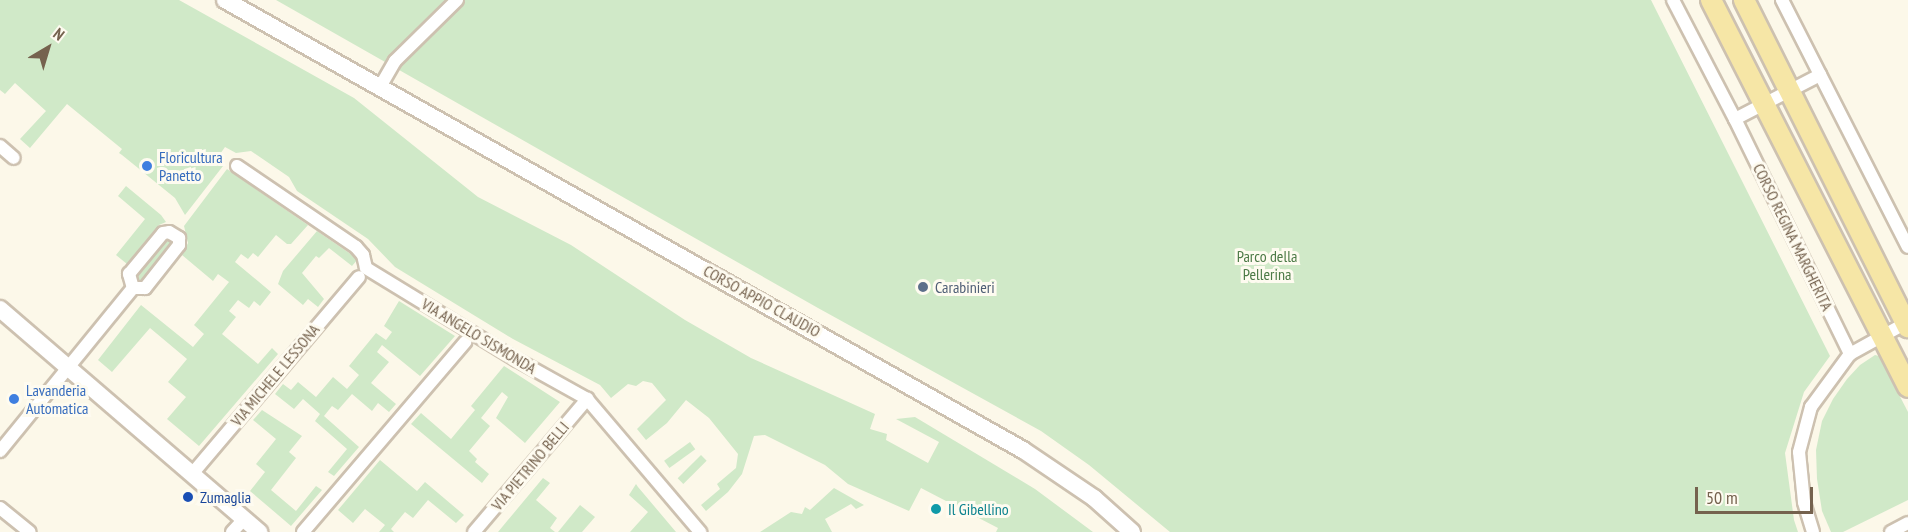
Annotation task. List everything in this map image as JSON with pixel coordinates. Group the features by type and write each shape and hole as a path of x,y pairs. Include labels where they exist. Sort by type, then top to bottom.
{"main road":[{"name":"CORSO REGINA MARGHERITA","path":"1711,0 1908,387"},
{"path":"1744,0 1907,324"}],"street":[{"name":"CORSO APPIO CLAUDIO","path":"225,0 1023,450 1094,498 1132,532"},
{"path":"380,87 395,61 457,0"},
{"name":"CORSO REGINA MARGHERITA","path":"1673,0 1736,120 1850,354"},
{"path":"1782,0 1908,247"},
{"path":"1736,120 1820,75"},
{"path":"0,146 14,158"},
{"name":"VIA ANGELO SISMONDA","path":"237,166 356,247 363,255 366,268 517,360 587,399 700,532"},
{"path":"163,233 175,233 179,245 145,288 133,288 129,274 163,233"},
{"name":"VIA MICHELE LESSONA","path":"192,474 359,277"},
{"path":"0,451 133,288"},
{"path":"0,309 259,532"},
{"path":"1813,532 1804,502 1799,452 1811,407 1850,354 1907,324"},
{"path":"303,532 465,342"},
{"name":"VIA PIETRINO BELLI","path":"474,532 587,399"},
{"path":"0,508 30,532"},
{"path":"232,532 244,519"},
{"path":"1891,532 1908,523"}],"green space":[{"path":"0,0 179,0 354,98 478,197 571,245 685,320 751,358 875,414 870,429 887,434 886,440 928,463 939,442 896,419 915,417 1035,489 1093,532 996,532 998,528 921,488 909,511 848,484 825,465 765,435 754,436 742,474 728,492 706,511 701,505 720,489 717,484 736,468 738,454 709,418 686,400 667,423 646,440 637,429 666,400 652,383 643,381 636,386 628,384 611,398 600,385 513,339 395,267 368,239 297,191 289,177 251,151 236,153 225,147 218,157 218,163 223,166 185,215 175,198 119,153 122,149 67,104 30,148 20,139 46,111 15,83 5,94 0,90"},
{"name":"Parco della Pellerina","path":"276,0 1651,0 1830,356 1804,392 1785,453 1794,520 1798,532 1170,532 1089,465 1041,431 818,308"},
{"path":"227,169 308,225 291,244 287,244 276,235 258,257 253,253 248,259 241,254 235,262 271,292 260,306 254,301 249,308 238,300 229,311 236,317 222,334 258,364 272,348 278,354 199,446 167,419 186,397 168,382 187,359 150,328 112,372 98,360 141,305 193,347 204,334 194,325 229,282 218,274 213,281 182,255 188,243 184,226"},
{"path":"126,186 161,215 166,222 159,225 127,264 116,255 145,219 118,196"},
{"path":"317,231 358,259 352,266 329,248 319,258 316,256 302,273 324,299 318,307 308,299 303,305 278,284 283,271"},
{"path":"164,239 170,240 171,246 143,280 138,281 136,275"},
{"path":"399,301 455,336 420,376 382,345 377,352 389,362 371,383 396,404 389,412 378,403 372,411 352,394 338,410 332,406 324,416 359,447 334,476 328,472 347,449 315,421 320,414 303,399 294,409 275,394 283,384 291,390 298,382 316,397 333,377 347,389 359,375 349,366 376,333 386,340 392,332 384,326"},
{"path":"1875,355 1879,356 1908,412 1908,500 1843,532 1831,532 1822,511 1817,479 1816,450 1822,421 1833,399 1847,379 1860,365"},
{"path":"504,366 560,402 525,443 496,418 508,397 502,392 481,418 490,426 469,451 477,459 475,462 489,474 482,483 411,424 421,413 451,439 475,410 471,406"},
{"path":"262,410 302,436 289,452 296,458 271,490 296,511 316,486 322,490 291,526 250,491 265,472 256,464 276,439 253,420"},
{"path":"690,442 695,449 669,468 664,461"},
{"path":"701,455 707,461 683,484 678,478"},
{"path":"380,460 417,491 425,482 464,515 456,523 428,500 413,518 405,512 391,529 394,532 379,532 385,525 365,509 353,523 338,510"},
{"path":"543,478 550,483 536,500 557,518 550,528 555,532 498,532"},
{"path":"636,484 676,532 630,532 648,512 629,495"},
{"path":"834,488 864,505 856,509 851,504 825,519 832,532 760,532 791,512 802,514 805,507 810,510"},
{"path":"580,505 595,517 582,532 558,532"}],"place":[{"name":"Floricultura Panetto","path":"147,166"},
{"name":"Carabinieri","path":"923,287"},
{"name":"Lavanderia Automatica","path":"14,399"},
{"name":"Zumaglia","path":"188,497"},
{"name":"Il Gibellino","path":"936,509"}]}
